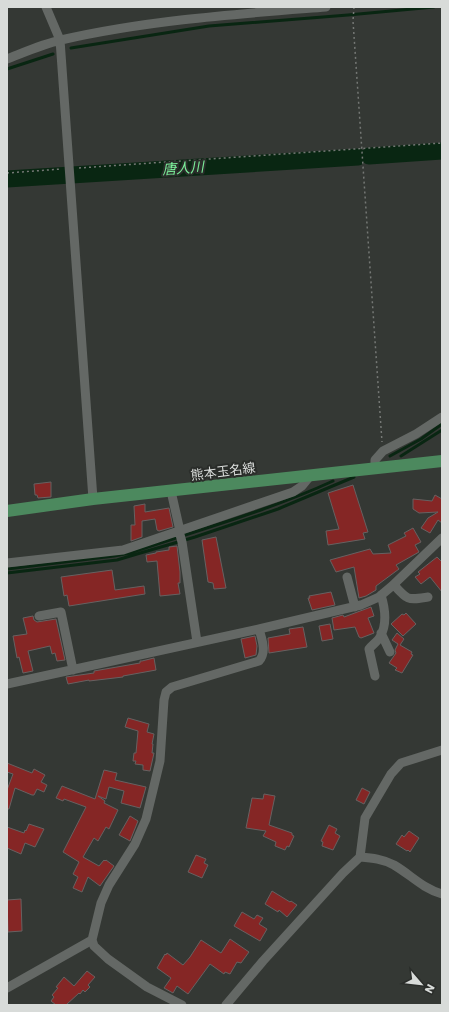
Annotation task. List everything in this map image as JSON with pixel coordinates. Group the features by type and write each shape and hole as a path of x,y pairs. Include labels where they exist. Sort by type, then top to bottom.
{"main road":[{"name":"熊本玉名線","path":"7,511 93,499 442,461"}],"street":[{"path":"46,7 60,40 93,499"},
{"path":"7,59 60,40 137,25 243,10 326,7"},
{"path":"375,468 375,460 382,451 416,434 442,417"},
{"path":"7,563 123,550 180,535 293,492 302,486 311,475"},
{"path":"171,491 180,535 197,642"},
{"path":"7,684 259,629 361,605 381,595 394,585 442,538"},
{"path":"347,578 350,591 353,595 355,607"},
{"path":"394,585 404,596 410,599 428,597"},
{"path":"375,676 368,649 380,637 384,623 384,606 381,595"},
{"path":"39,616 61,612 73,670"},
{"path":"182,1005 147,987 108,959 94,946 92,940 101,903 109,885 135,844 146,819 160,761 164,700 166,692 172,688 259,661 262,658 264,651 259,629"},
{"path":"381,633 390,652"},
{"path":"226,1005 263,961 342,873 360,857 365,818 391,774 401,763 442,750"},
{"path":"360,857 377,859 393,865 430,891 442,894"},
{"path":"7,988 92,940"}],"path":[{"path":"354,7 353,21 382,451"},
{"path":"7,173 442,143"}],"building":[{"path":"51,482 51,497 38,498 37,495 35,495 34,484"},
{"path":"353,485 368,532 363,533 365,539 328,545 326,531 339,529 328,493"},
{"path":"435,495 442,499 442,523 438,520 430,533 421,528 428,518 438,512 419,513 413,509 413,499 432,501"},
{"path":"145,504 145,512 169,508 173,527 159,531 157,530 155,519 142,521 142,537 131,541 131,525 135,525 134,506"},
{"path":"413,528 421,542 415,545 419,552 396,565 399,569 376,586 376,590 366,596 359,598 354,567 336,572 330,560 370,549 373,554 391,553 388,545 406,536 404,533"},
{"path":"216,537 226,588 214,589 213,583 208,582 202,540"},
{"path":"177,546 180,572 180,583 178,583 180,594 160,596 157,561 147,562 146,555 169,550 169,547"},
{"path":"437,557 442,562 442,592 430,577 421,584 415,577 420,574 418,572"},
{"path":"112,570 115,590 144,586 145,594 69,606 67,595 64,596 61,577"},
{"path":"331,592 335,605 312,610 308,598 310,598 309,596"},
{"path":"371,607 374,616 368,618 374,633 361,638 359,637 355,627 334,630 332,618 343,615 344,617"},
{"path":"406,613 416,624 403,636 391,624 402,614 404,615"},
{"path":"33,616 34,620 37,622 56,619 65,660 57,661 55,653 52,654 50,646 28,651 33,671 23,673 19,657 17,658 13,636 27,634 23,618"},
{"path":"330,624 333,639 322,641 319,626"},
{"path":"303,627 307,647 269,653 268,638 290,634 289,629"},
{"path":"397,633 404,639 400,645 412,652 411,654 413,655 402,673 395,670 397,668 389,663 396,653 395,650 398,644 392,640"},
{"path":"255,636 257,646 256,655 245,658 241,639"},
{"path":"154,658 156,670 123,677 89,680 68,684 66,677 94,673 94,671 140,663 140,661"},
{"path":"128,718 149,724 147,732 154,734 152,753 154,753 150,771 143,770 143,765 135,764 136,761 133,761 134,753 136,753 138,731 125,727"},
{"path":"7,763 32,773 34,769 45,775 41,782 47,785 44,792 37,789 34,795 32,795 15,788 9,809 7,809 7,790 13,774 7,772"},
{"path":"104,770 117,773 115,780 146,787 140,808 121,803 124,791 109,787 106,799 98,796 105,801 104,803 118,810 109,829 106,827 98,841 94,838 83,857 99,866 104,860 106,860 114,866 100,886 88,877 82,892 73,888 78,877 73,874 79,862 63,852 86,807 64,799 63,801 56,798 62,786 95,799"},
{"path":"362,788 370,792 364,804 356,800"},
{"path":"264,794 275,796 269,825 292,833 294,836 289,847 287,846 285,850 275,846 276,842 263,836 266,831 246,828 252,798 263,799"},
{"path":"130,816 138,821 130,841 119,835"},
{"path":"29,824 44,829 35,847 25,843 21,854 7,848 7,827 24,833"},
{"path":"329,825 337,829 335,833 340,836 333,850 322,846 323,842 321,841"},
{"path":"409,831 419,838 410,852 396,844 402,835 404,837"},
{"path":"196,855 206,859 204,863 208,865 202,878 188,872"},
{"path":"272,891 297,905 287,917 279,910 278,912 265,904"},
{"path":"21,899 22,931 8,932 7,900"},
{"path":"242,912 254,919 257,915 263,918 259,924 267,929 260,941 234,926"},
{"path":"230,939 249,952 241,963 237,962 230,974 225,972 224,974 210,964 188,994 177,986 173,993 164,988 171,978 157,968 165,954 166,955 167,953 183,965 201,940 221,953"},
{"path":"87,971 95,977 88,985 90,987 85,992 83,990 66,1005 56,1005 51,1001 54,997 52,995 58,988 56,987 64,977 74,986"}],"waterway":[{"path":"71,48 209,26 434,7"},
{"path":"7,69 53,54"},
{"name":"唐人川","path":"369,156 442,151"},
{"name":"唐人川","path":"7,179 358,157"},
{"path":"390,456 421,439 442,424"},
{"path":"401,456 442,430"},
{"path":"7,573 117,560 195,537 278,509 354,477"},
{"path":"7,569 130,553 233,520 283,502 333,481"}]}
